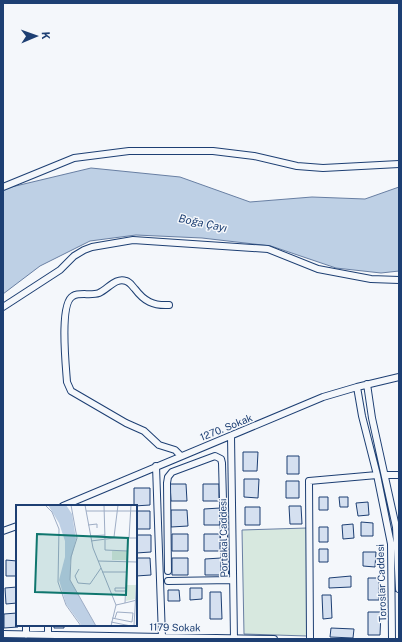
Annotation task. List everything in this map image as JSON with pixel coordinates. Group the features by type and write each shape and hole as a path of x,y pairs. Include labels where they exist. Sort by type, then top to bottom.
{"street":[{"path":"3,187 74,158 129,151 213,151 254,156 297,166 323,168 399,164"},
{"path":"3,307 60,270 74,256 84,250 92,246 133,240 268,250 318,268 371,279 399,280"},
{"path":"169,305 159,305 146,301 129,282 122,280 97,294 75,295 70,298 66,304 65,324 66,382 71,391 126,423 144,431 156,443 172,448 182,456"},
{"name":"1270. Sokak","path":"65,505 156,466 323,398 367,384 399,376"},
{"name":"Toroslar Caddesi","path":"367,384 372,418 399,544 399,590"},
{"name":"Toroslar Caddesi","path":"357,387 362,416 377,476 390,544 392,639"},
{"name":"Portakal Caddesi","path":"232,436 234,638"},
{"path":"189,453 193,464"},
{"path":"168,571 167,480 172,472 213,456 219,457 222,461 225,574"},
{"path":"156,466 162,637"},
{"path":"385,475 399,475"},
{"path":"310,639 309,481 377,476"},
{"path":"3,532 16,526"},
{"path":"390,544 399,544"},
{"path":"168,581 233,580"},
{"path":"26,626 26,635"},
{"path":"48,626 48,635"},
{"name":"1179 Sokak","path":"3,634 74,637 274,639"}],"shaded area":[{"path":"307,528 307,636 244,634 242,530"}],"water":[{"name":"Boğa Çayı","path":"91,168 180,177 250,202 312,197 365,199 399,187 399,271 381,273 336,268 271,246 202,238 136,235 90,241 40,266 3,294 3,189"}],"building":[{"path":"243,452 258,452 257,471 243,471"},
{"path":"287,456 299,456 299,474 287,474"},
{"path":"244,479 259,479 258,498 244,497"},
{"path":"286,481 299,481 299,498 286,498"},
{"path":"170,484 186,484 187,501 171,501"},
{"path":"203,484 219,484 219,501 203,501"},
{"path":"134,488 150,488 150,505 134,505"},
{"path":"319,497 328,497 328,510 319,510"},
{"path":"339,497 348,497 348,507 340,507"},
{"path":"368,502 369,515 358,516 356,503"},
{"path":"289,506 301,506 302,524 290,524"},
{"path":"245,507 260,507 260,525 245,525"},
{"path":"220,508 220,525 204,525 204,509"},
{"path":"171,510 187,510 188,526 171,527"},
{"path":"137,511 150,511 150,529 137,529"},
{"path":"361,522 373,523 373,536 361,536"},
{"path":"353,524 354,538 343,539 342,525"},
{"path":"319,527 328,527 328,542 319,542"},
{"path":"172,534 188,534 188,551 172,551"},
{"path":"204,534 220,534 220,551 204,551"},
{"path":"137,535 151,535 151,552 137,553"},
{"path":"319,549 328,549 328,562 319,562"},
{"path":"363,552 376,552 375,567 363,566"},
{"path":"137,558 150,558 151,575 137,576"},
{"path":"172,558 188,558 188,575 172,575"},
{"path":"221,558 221,575 205,575 205,559"},
{"path":"6,560 16,561 16,576 6,576"},
{"path":"351,576 351,587 329,588 329,578"},
{"path":"368,578 379,578 379,600 368,600"},
{"path":"16,587 16,603 6,604 5,588"},
{"path":"190,588 202,588 202,599 190,600"},
{"path":"168,590 179,590 180,601 168,601"},
{"path":"210,592 221,592 222,619 210,619"},
{"path":"322,595 331,595 332,618 323,619"},
{"path":"368,612 381,612 380,635 368,635"},
{"path":"16,613 16,626 18,627 4,628 4,614"},
{"path":"54,626 64,626 64,628 54,628"},
{"path":"331,628 354,629 353,638 330,637"}]}
